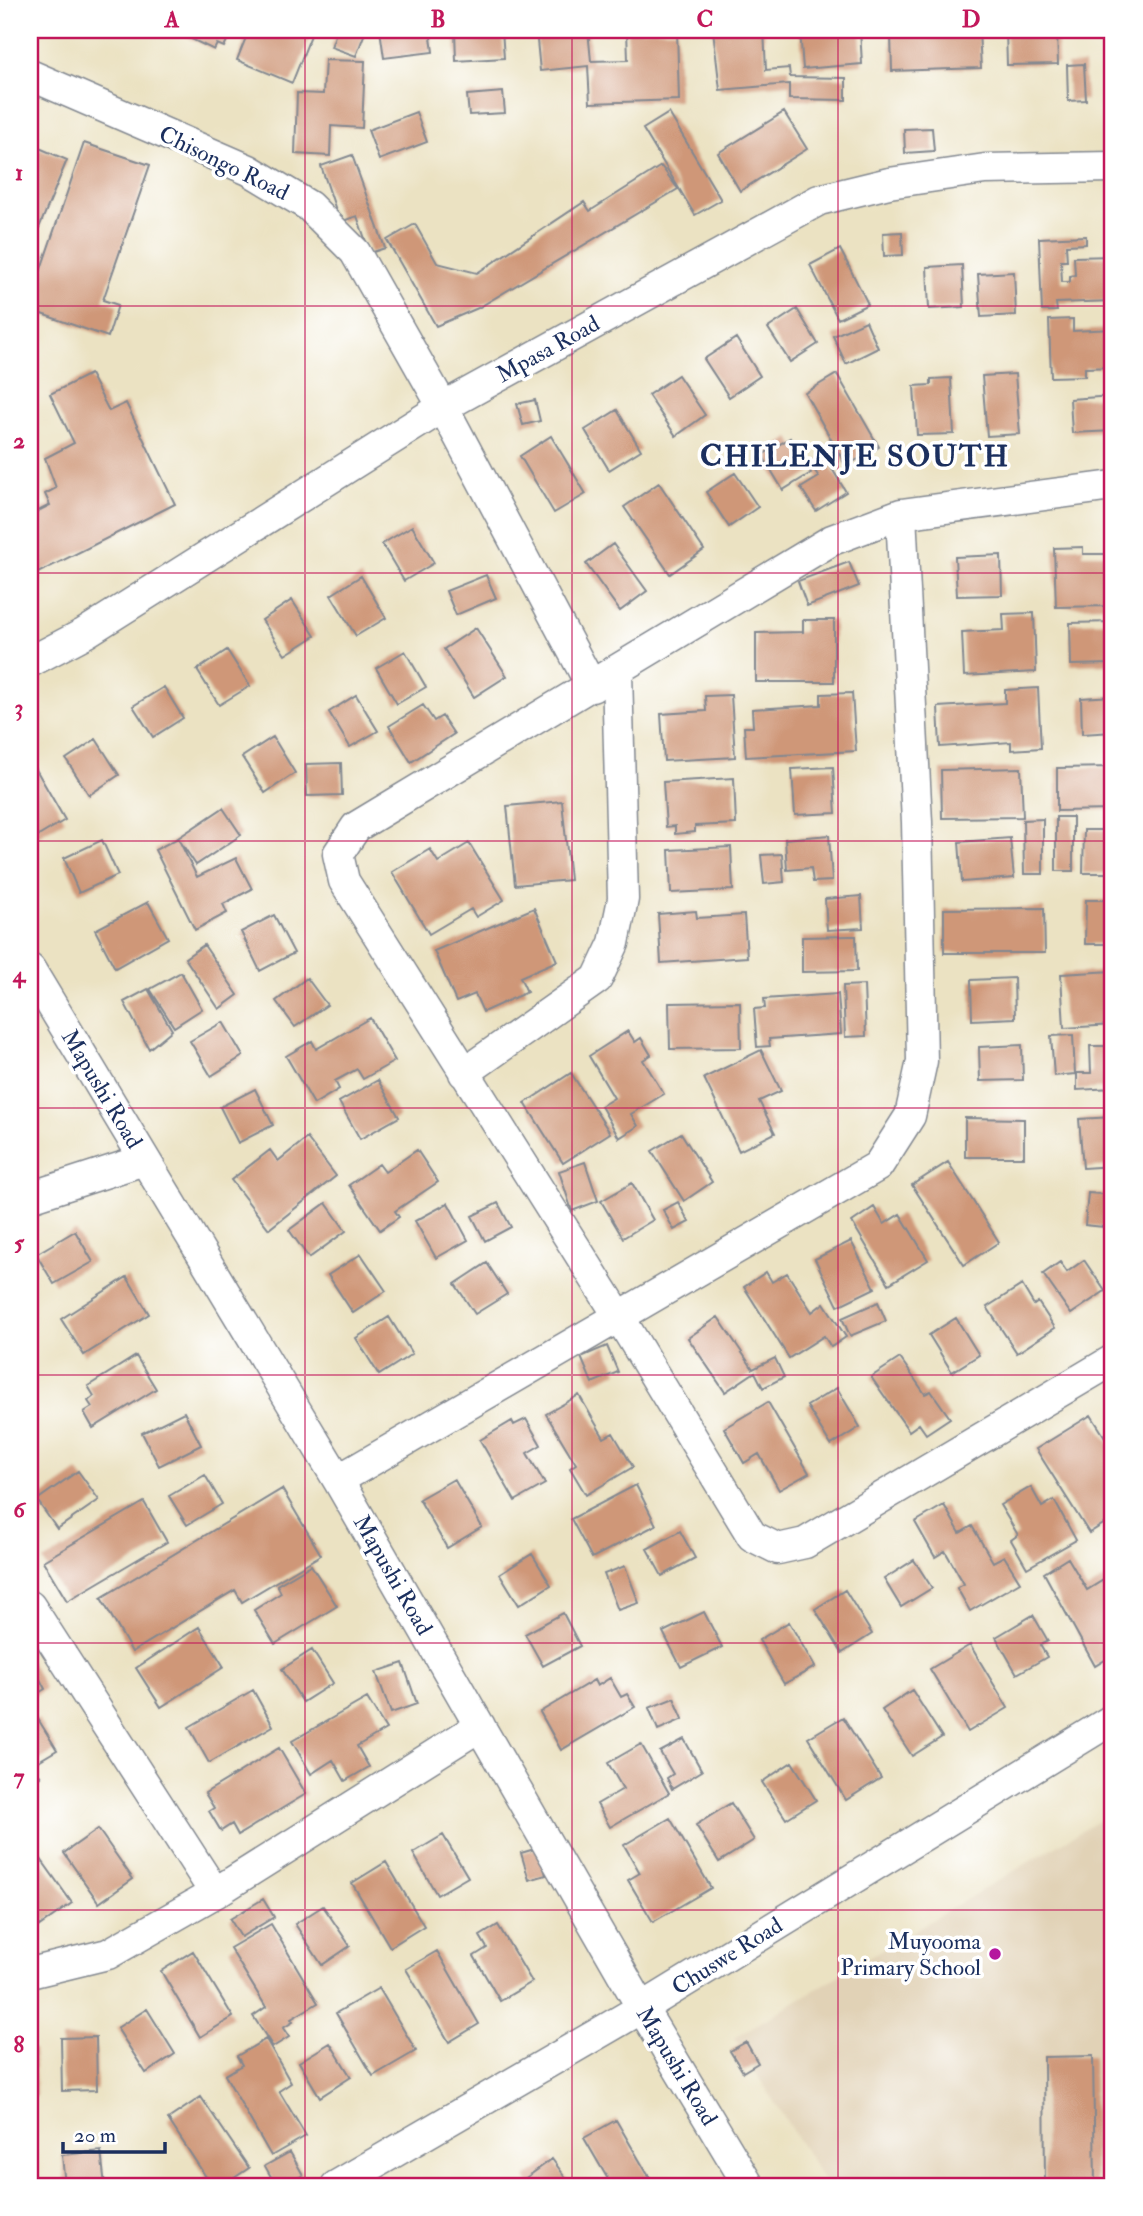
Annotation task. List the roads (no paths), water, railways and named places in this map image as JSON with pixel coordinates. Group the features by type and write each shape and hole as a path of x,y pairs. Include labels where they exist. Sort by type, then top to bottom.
{"street":[{"name":"Chisongo Road","path":"30,75 249,170 309,206 355,253 605,680"},
{"name":"Mpasa Road","path":"30,662 85,633 443,407 819,200 889,183 985,169 1113,167"},
{"path":"1113,486 901,514 832,540 605,680 356,827 338,854 344,881 618,1315 752,1536 778,1549 805,1544 1113,1360"},
{"path":"338,1480 878,1166 910,1116 922,1061 917,822 901,514"},
{"path":"464,1073 597,979 614,943 623,899 605,680"},
{"name":"Mapushi Road","path":"30,968 338,1480 642,2008 749,2186"},
{"path":"30,1197 144,1160"},
{"path":"30,1606 215,1893"},
{"name":"Chuswe Road","path":"336,2186 367,2179 1113,1719"},
{"path":"30,1973 108,1954 215,1893 480,1726"}],"place":[{"name":"Muyooma Primary School","path":"995,1954"}],"district":[{"name":"CHILENJE SOUTH","path":"855,456"}]}
